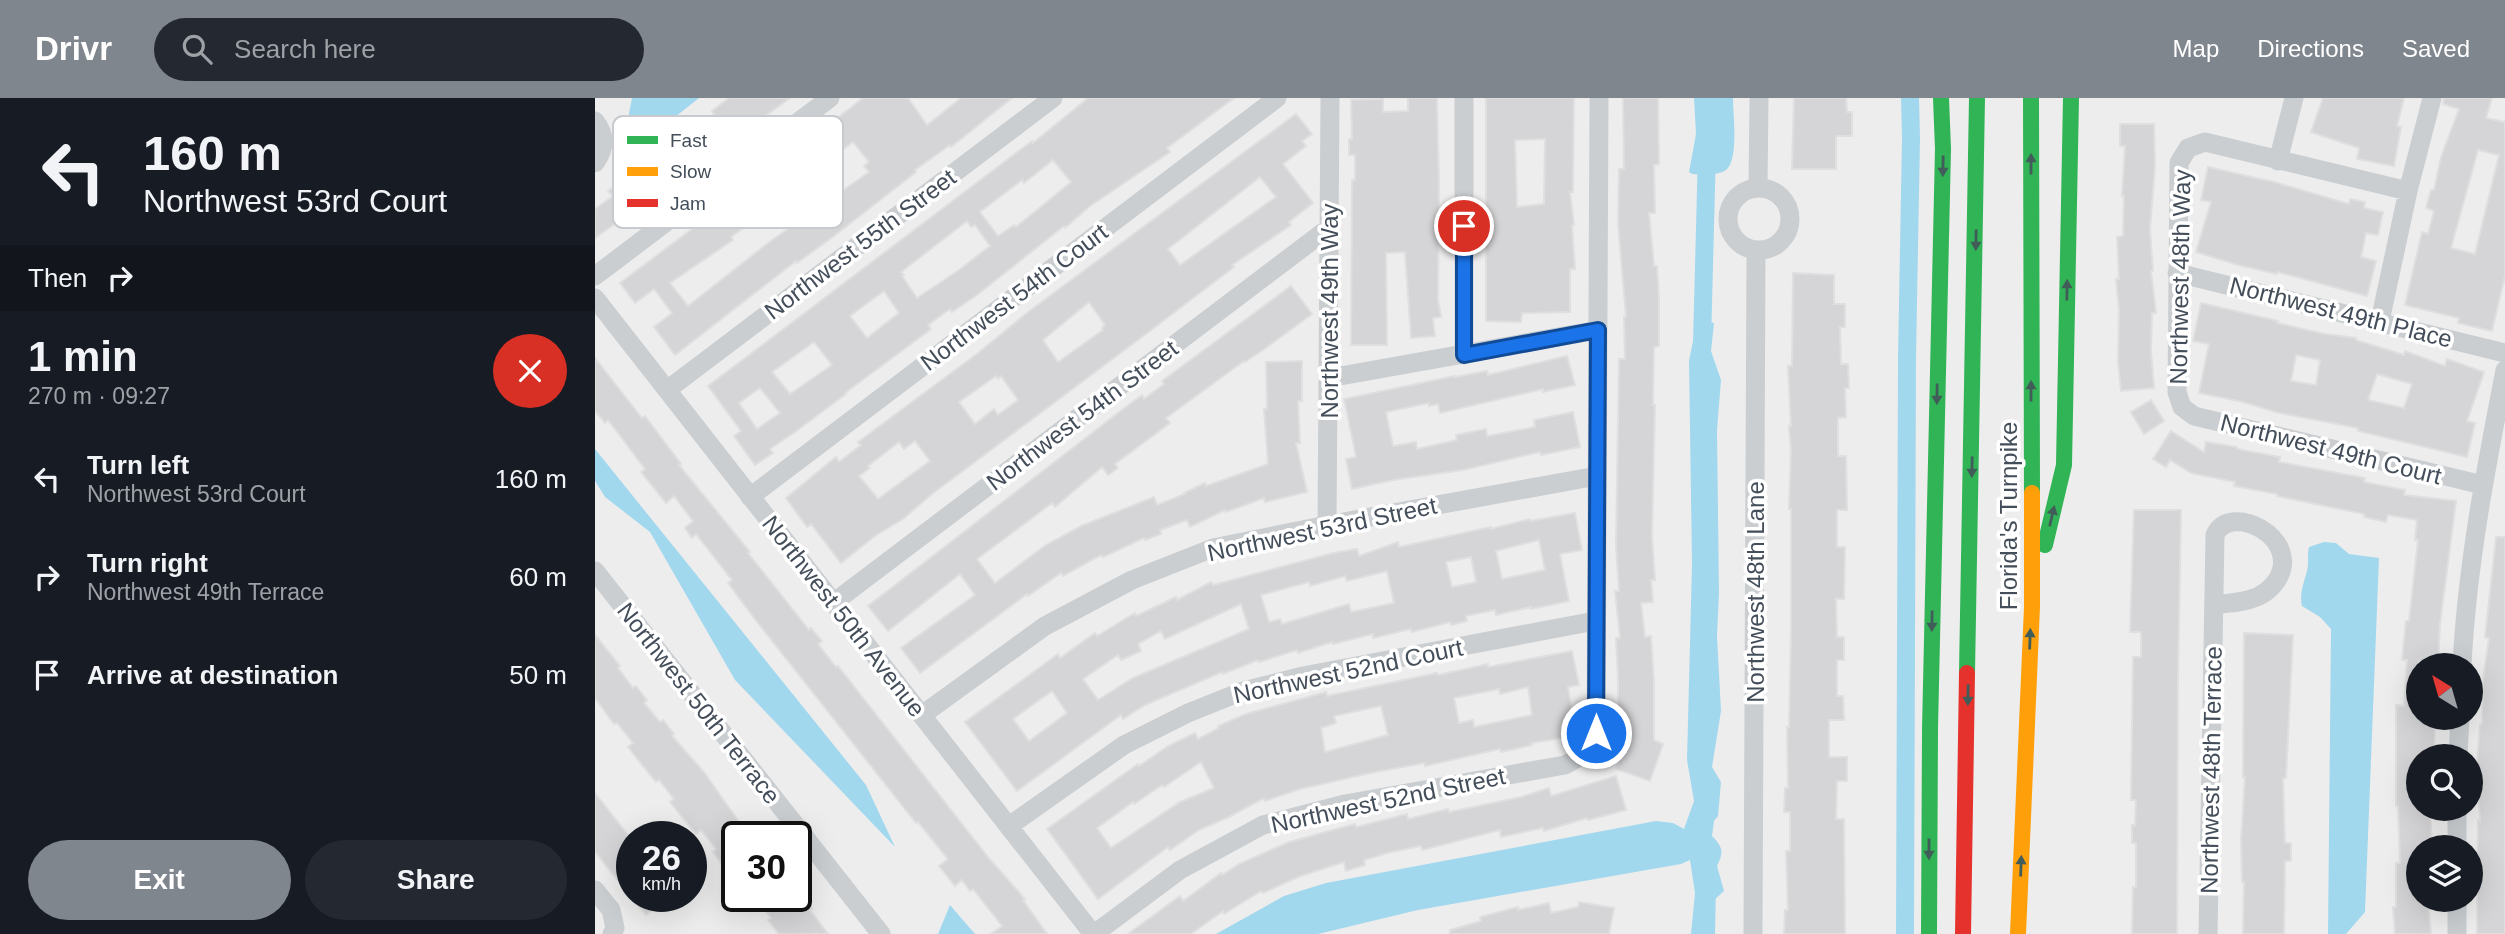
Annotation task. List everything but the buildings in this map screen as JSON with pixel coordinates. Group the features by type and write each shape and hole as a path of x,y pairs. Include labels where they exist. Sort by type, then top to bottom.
{"highway":[{"path":"1929,934 1930,729 1943,163 1941,98"},
{"name":"Florida's Turnpike","path":"1963,934 1977,98"},
{"name":"Florida's Turnpike","path":"2018,934 2032,607 2031,98"},
{"path":"2032,607 2063,465 2071,98"}],"street":[{"path":"806,116 830,98"},
{"name":"Northwest 55th Street","path":"667,390 1053,98"},
{"name":"Northwest 54th Court","path":"750,497 1277,98"},
{"name":"Northwest 49th Way","path":"1327,525 1330,98"},
{"path":"1464,98 1464,355"},
{"path":"1595,621 1599,98"},
{"path":"1758,188 1759,98"},
{"path":"2294,98 2278,161 2408,191"},
{"path":"2380,321 2408,191 2432,98"},
{"path":"595,121 603,136 603,146 595,163"},
{"name":"Northwest 48th Way","path":"2182,407 2177,392 2179,163 2188,148 2205,142 2278,161"},
{"path":"1768,189 1784,201 1790,220 1789,230 1776,246 1756,251 1739,244 1733,237 1728,219 1734,201 1749,190 1768,189"},
{"name":"Northwest 54th Street","path":"834,603 1330,227"},
{"path":"595,276 658,228"},
{"name":"Northwest 48th Lane","path":"1753,934 1756,251"},
{"name":"Northwest 49th Place","path":"2177,273 2505,353"},
{"name":"Northwest 50th Avenue","path":"595,298 1094,934"},
{"path":"1329,378 1598,330"},
{"path":"2462,653 2464,616 2483,485 2505,370"},
{"name":"Northwest 49th Court","path":"2182,407 2194,416 2483,485"},
{"name":"Northwest 53rd Street","path":"922,715 1045,626 1132,580 1213,548 1597,476"},
{"name":"Northwest 48th Terrace","path":"2208,934 2215,541 2218,529 2231,521 2267,531 2280,547 2283,556 2280,576 2274,585 2252,599 2214,605"},
{"name":"Northwest 50th Terrace","path":"595,571 881,934"},
{"name":"Northwest 52nd Street","path":"1094,934 1180,870 1263,825 1345,804 1565,765 1585,754 1596,733 1595,621"},
{"name":"Northwest 52nd Court","path":"1009,826 1124,745 1188,713 1243,691 1303,676 1595,621"},
{"path":"595,890 611,909 614,931"},
{"path":"2456,934 2457,912"}],"water":[{"path":"632,98 699,98 676,116 629,116"},
{"path":"1694,98 1733,98 1733,157 1730,165 1722,172 1689,172 1696,134"},
{"path":"1697,321 1714,323 1711,351 1721,380 1717,430 1717,636 1721,711 1712,767 1721,782 1718,816 1714,821 1712,836 1721,850 1717,866 1724,891 1701,912 1699,934 1691,934 1695,893 1690,860 1681,864 1418,910 1318,934 1216,934 1284,896 1326,883 1656,821 1673,823 1684,829 1694,801 1687,760 1692,564 1689,361"},
{"path":"595,449 866,785 895,847 735,680 650,532 605,497 595,481"},
{"path":"2324,542 2336,543 2349,554 2379,558 2365,912 2346,934 2328,934 2331,629 2320,617 2302,606 2301,601 2309,547"},
{"path":"950,905 975,934 938,934"}],"waterway":[{"path":"1905,934 1910,98"},
{"path":"1702,343 1707,150"},
{"path":"1706,934 1707,885"}],"traffic: fast":[{"path":"1929,934 1930,729 1943,149 1941,98"},
{"path":"1967,673 1977,98"},
{"path":"2031,98 2032,493"},
{"path":"2045,545 2064,465 2071,98"}],"traffic: slow":[{"path":"2018,934 2032,607 2032,493"}],"traffic: jam":[{"path":"1963,934 1967,673"}],"route":[{"path":"1464,226 1464,355 1598,330 1596,733"}]}
